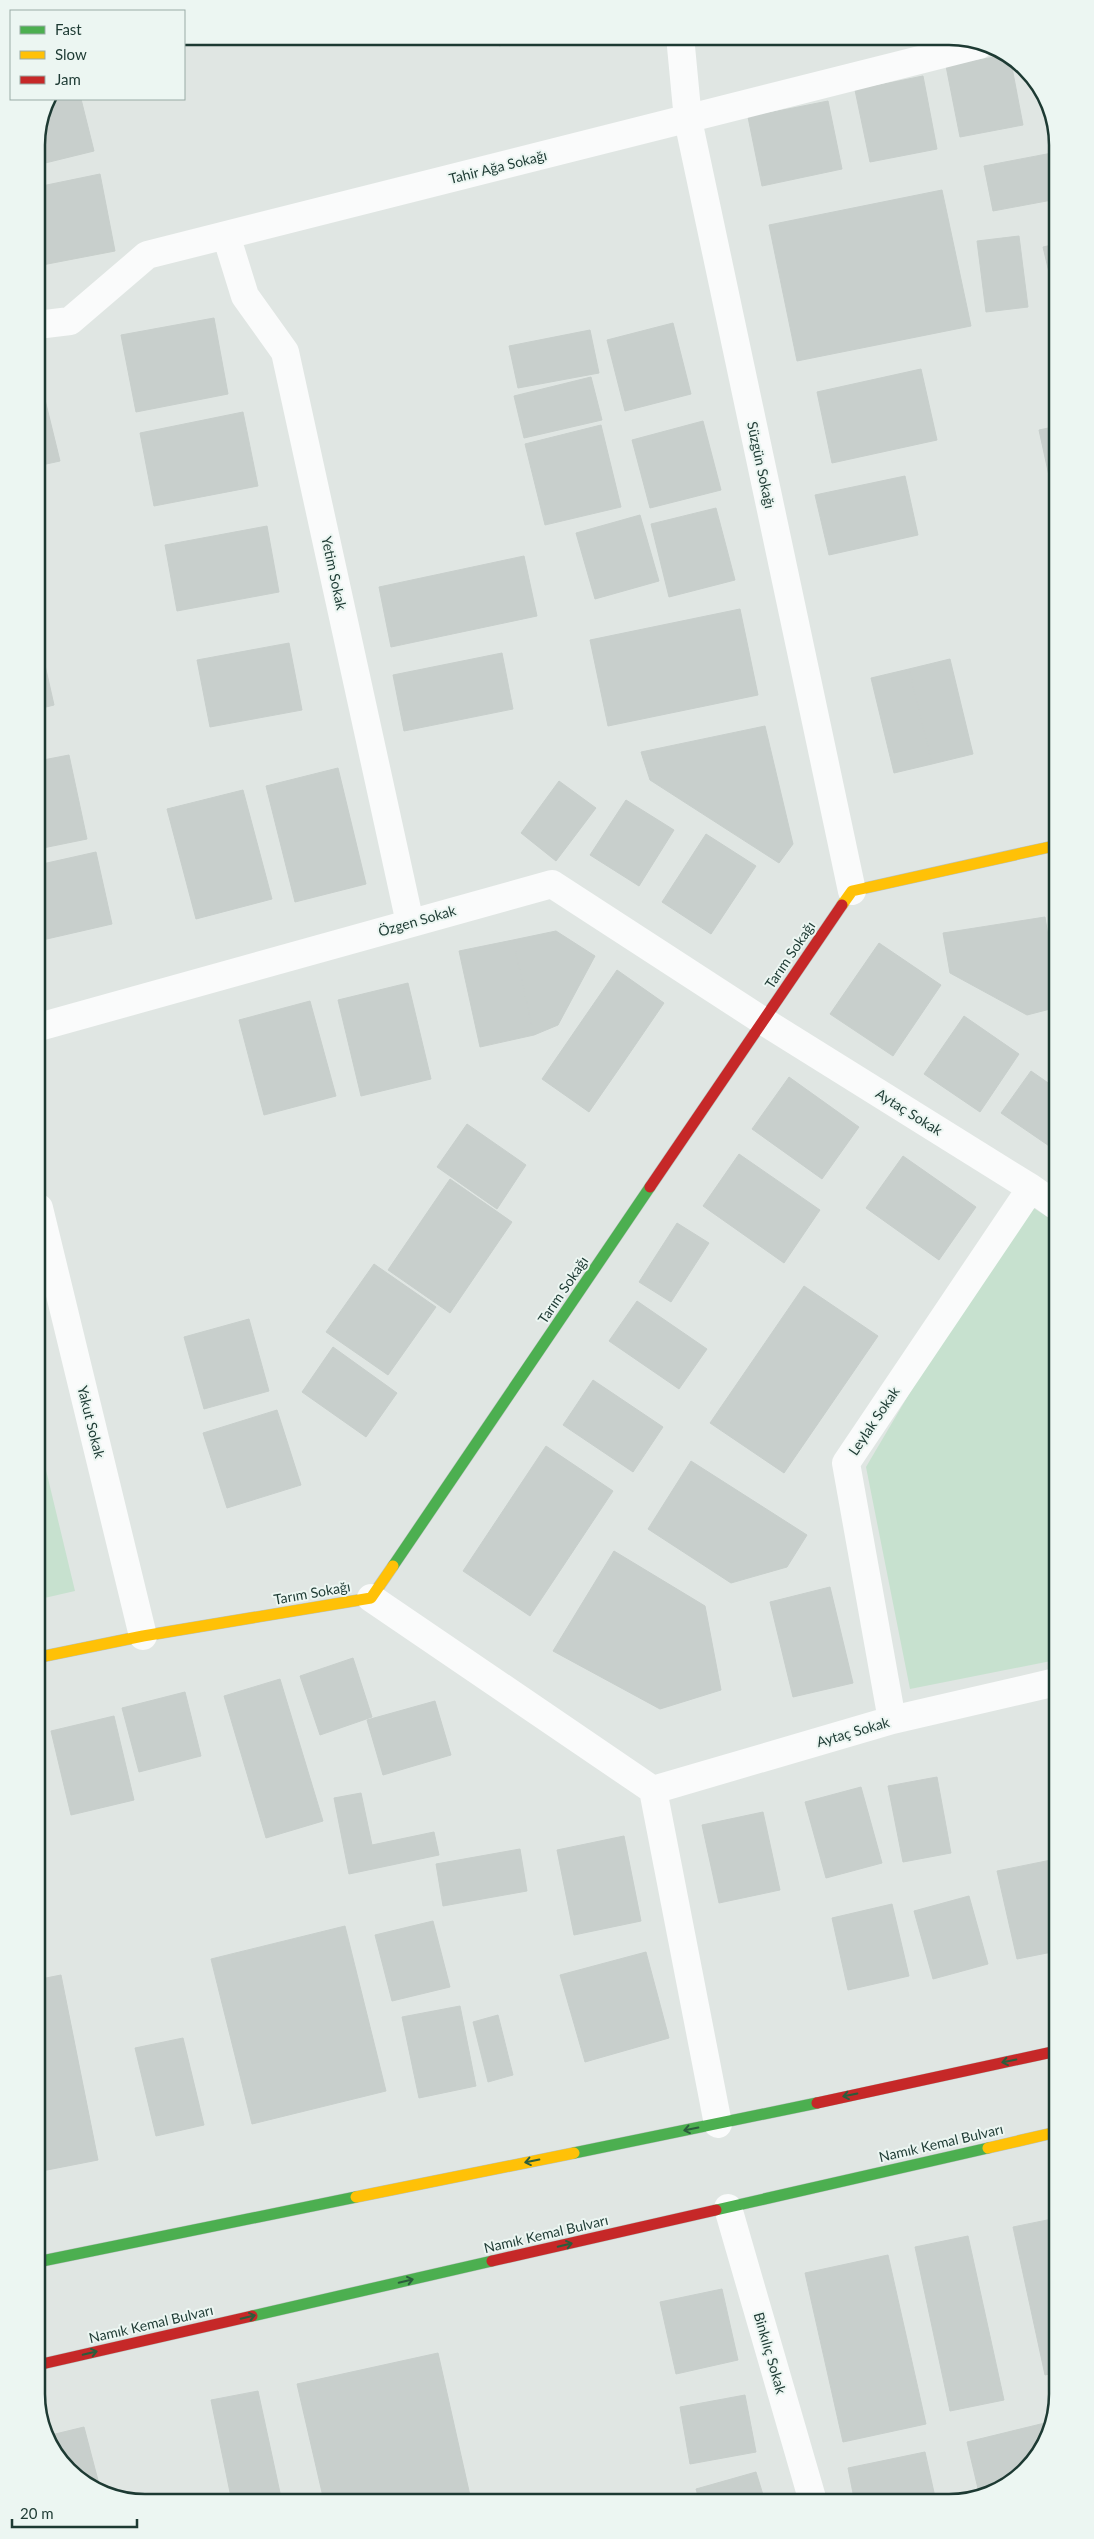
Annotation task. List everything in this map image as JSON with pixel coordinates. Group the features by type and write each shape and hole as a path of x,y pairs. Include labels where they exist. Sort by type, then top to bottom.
{"main road":[{"path":"852,891 1049,847"},
{"name":"Tarım Sokağı","path":"45,1656 143,1636 371,1598 852,891"},
{"path":"45,2260 718,2124 1049,2053"},
{"name":"Namık Kemal Bulvarı","path":"45,2363 1049,2134"}],"street":[{"name":"Süzgün Sokağı","path":"681,45 688,120 852,891"},
{"name":"Tahir Ağa Sokağı","path":"45,325 70,321 147,254 688,120 934,46 958,45"},
{"name":"Yetim Sokak","path":"226,235 245,296 286,352 410,923"},
{"name":"Özgen Sokak","path":"45,1025 552,884 763,1021"},
{"name":"Aytaç Sokak","path":"763,1021 1049,1201"},
{"name":"Leylak Sokak","path":"892,1720 846,1462 1031,1188"},
{"name":"Yakut Sokak","path":"45,1233 143,1636"},
{"path":"371,1598 653,1790 718,2124"},
{"name":"Aytaç Sokak","path":"653,1790 892,1720 1049,1684"},
{"name":"Binkılıç Sokak","path":"728,2208 811,2494"}],"green space":[{"path":"1023,1201 1049,1218 1049,1661 910,1689 866,1467"},
{"path":"45,1466 75,1591 45,1598"}],"building":[{"path":"996,57 1010,66 1012,68 1023,125 960,137 946,66"},
{"path":"923,76 937,149 870,162 855,90"},
{"path":"56,100 81,100 94,151 45,163 45,139 48,119"},
{"path":"828,101 842,169 762,186 748,117"},
{"path":"1049,154 1049,201 993,211 984,166"},
{"path":"100,174 115,251 45,264 45,185"},
{"path":"942,190 971,326 797,361 769,225"},
{"path":"1019,236 1028,307 986,312 977,241"},
{"path":"1049,246 1049,272 1043,247"},
{"path":"214,318 228,394 136,412 121,335"},
{"path":"673,323 691,394 625,411 607,340"},
{"path":"590,330 599,373 518,388 509,346"},
{"path":"921,369 937,440 832,463 817,392"},
{"path":"591,377 602,420 524,438 514,396"},
{"path":"45,400 60,461 45,464"},
{"path":"243,412 258,486 154,506 140,433"},
{"path":"703,421 721,490 650,508 632,440"},
{"path":"601,425 621,507 545,525 525,444"},
{"path":"1049,428 1049,476 1039,430"},
{"path":"905,476 918,535 829,555 815,495"},
{"path":"716,508 735,580 669,597 651,524"},
{"path":"640,515 659,581 595,599 576,533"},
{"path":"267,526 279,592 177,611 165,545"},
{"path":"524,556 537,616 391,647 379,587"},
{"path":"740,609 758,695 608,726 590,640"},
{"path":"289,643 302,710 210,727 197,660"},
{"path":"502,653 513,709 404,731 393,675"},
{"path":"950,659 973,754 932,764 909,669"},
{"path":"45,665 54,705 45,707"},
{"path":"909,669 932,764 894,773 871,678"},
{"path":"765,726 793,844 779,863 650,780 641,752"},
{"path":"69,755 87,839 45,848 45,760"},
{"path":"338,768 366,884 295,902 266,786"},
{"path":"559,781 596,808 556,861 521,833"},
{"path":"243,790 272,899 196,919 167,809"},
{"path":"626,800 674,830 639,886 590,855"},
{"path":"706,834 756,866 711,934 662,902"},
{"path":"96,852 112,924 45,939 45,863"},
{"path":"1045,917 1049,942 1049,1009 1027,1015 950,973 943,933"},
{"path":"556,931 595,956 558,1025 534,1035 513,940"},
{"path":"513,940 534,1035 480,1047 459,951"},
{"path":"879,943 941,985 893,1056 830,1014"},
{"path":"617,970 664,1003 625,1060 577,1028"},
{"path":"408,983 431,1079 361,1096 338,1000"},
{"path":"310,1001 336,1096 264,1115 239,1020"},
{"path":"964,1016 1019,1054 980,1112 924,1074"},
{"path":"577,1028 625,1060 589,1112 542,1079"},
{"path":"1031,1071 1049,1084 1049,1146 1001,1113"},
{"path":"789,1077 859,1127 822,1179 752,1129"},
{"path":"467,1124 526,1165 497,1209 437,1167"},
{"path":"739,1154 820,1210 784,1263 703,1206"},
{"path":"903,1156 976,1207 939,1260 866,1208"},
{"path":"450,1179 512,1222 450,1313 388,1270"},
{"path":"677,1223 709,1243 671,1302 639,1282"},
{"path":"374,1264 436,1307 388,1375 326,1332"},
{"path":"804,1286 878,1336 784,1473 710,1423"},
{"path":"637,1301 707,1349 679,1389 609,1341"},
{"path":"249,1319 269,1391 204,1409 184,1337"},
{"path":"333,1347 397,1393 366,1437 302,1392"},
{"path":"593,1380 663,1427 633,1472 563,1425"},
{"path":"277,1410 301,1485 227,1508 203,1433"},
{"path":"546,1446 613,1491 530,1616 463,1571"},
{"path":"691,1461 807,1535 787,1567 731,1583 648,1529"},
{"path":"614,1551 705,1606 721,1690 660,1709 553,1651"},
{"path":"830,1587 853,1683 793,1697 770,1602"},
{"path":"353,1658 372,1717 320,1735 300,1676"},
{"path":"280,1679 323,1821 266,1838 224,1696"},
{"path":"185,1692 201,1756 139,1772 122,1708"},
{"path":"435,1701 451,1755 383,1775 367,1720"},
{"path":"114,1716 134,1800 71,1815 51,1731"},
{"path":"937,1777 951,1853 903,1862 888,1786"},
{"path":"861,1787 882,1863 826,1878 805,1802"},
{"path":"361,1793 372,1845 434,1832 439,1855 349,1874 334,1798"},
{"path":"763,1812 780,1890 719,1903 702,1825"},
{"path":"624,1836 641,1921 574,1935 557,1850"},
{"path":"520,1849 527,1891 443,1906 436,1864"},
{"path":"1049,1860 1049,1953 1017,1959 997,1871"},
{"path":"969,1896 988,1964 933,1979 914,1911"},
{"path":"892,1904 909,1976 848,1990 832,1918"},
{"path":"433,1921 450,1987 392,2001 375,1935"},
{"path":"345,1926 386,2091 252,2124 211,1959"},
{"path":"646,1952 669,2038 585,2062 560,1975"},
{"path":"61,1975 98,2160 45,2170 45,1978"},
{"path":"460,2006 476,2086 419,2098 402,2017"},
{"path":"498,2015 513,2075 488,2082 473,2022"},
{"path":"183,2038 204,2125 156,2136 135,2048"},
{"path":"1049,2220 1049,2374 1045,2375 1013,2227"},
{"path":"968,2236 1004,2400 950,2411 915,2247"},
{"path":"888,2255 926,2424 843,2442 805,2273"},
{"path":"722,2289 738,2360 676,2374 660,2302"},
{"path":"438,2353 470,2494 322,2494 297,2384"},
{"path":"258,2391 280,2494 230,2494 211,2400"},
{"path":"745,2395 756,2452 690,2464 680,2407"},
{"path":"1045,2423 1039,2438 1024,2460 999,2481 978,2490 967,2442"},
{"path":"84,2427 99,2482 74,2465 58,2444 54,2434"},
{"path":"925,2452 934,2494 853,2494 848,2468"},
{"path":"756,2472 763,2494 698,2494 696,2489"}],"traffic: fast":[{"path":"393,1566 650,1187"},
{"path":"574,2153 817,2103"},
{"path":"716,2210 988,2148"},
{"path":"45,2260 356,2197"},
{"path":"252,2316 492,2261"}],"traffic: slow":[{"path":"842,905 852,891 1049,847"},
{"path":"45,1656 143,1636 371,1598 393,1566"},
{"path":"988,2148 1049,2134"},
{"path":"356,2197 574,2153"}],"traffic: jam":[{"path":"650,1187 842,905"},
{"path":"817,2103 1049,2053"},
{"path":"492,2261 716,2210"},
{"path":"45,2363 252,2316"}]}
